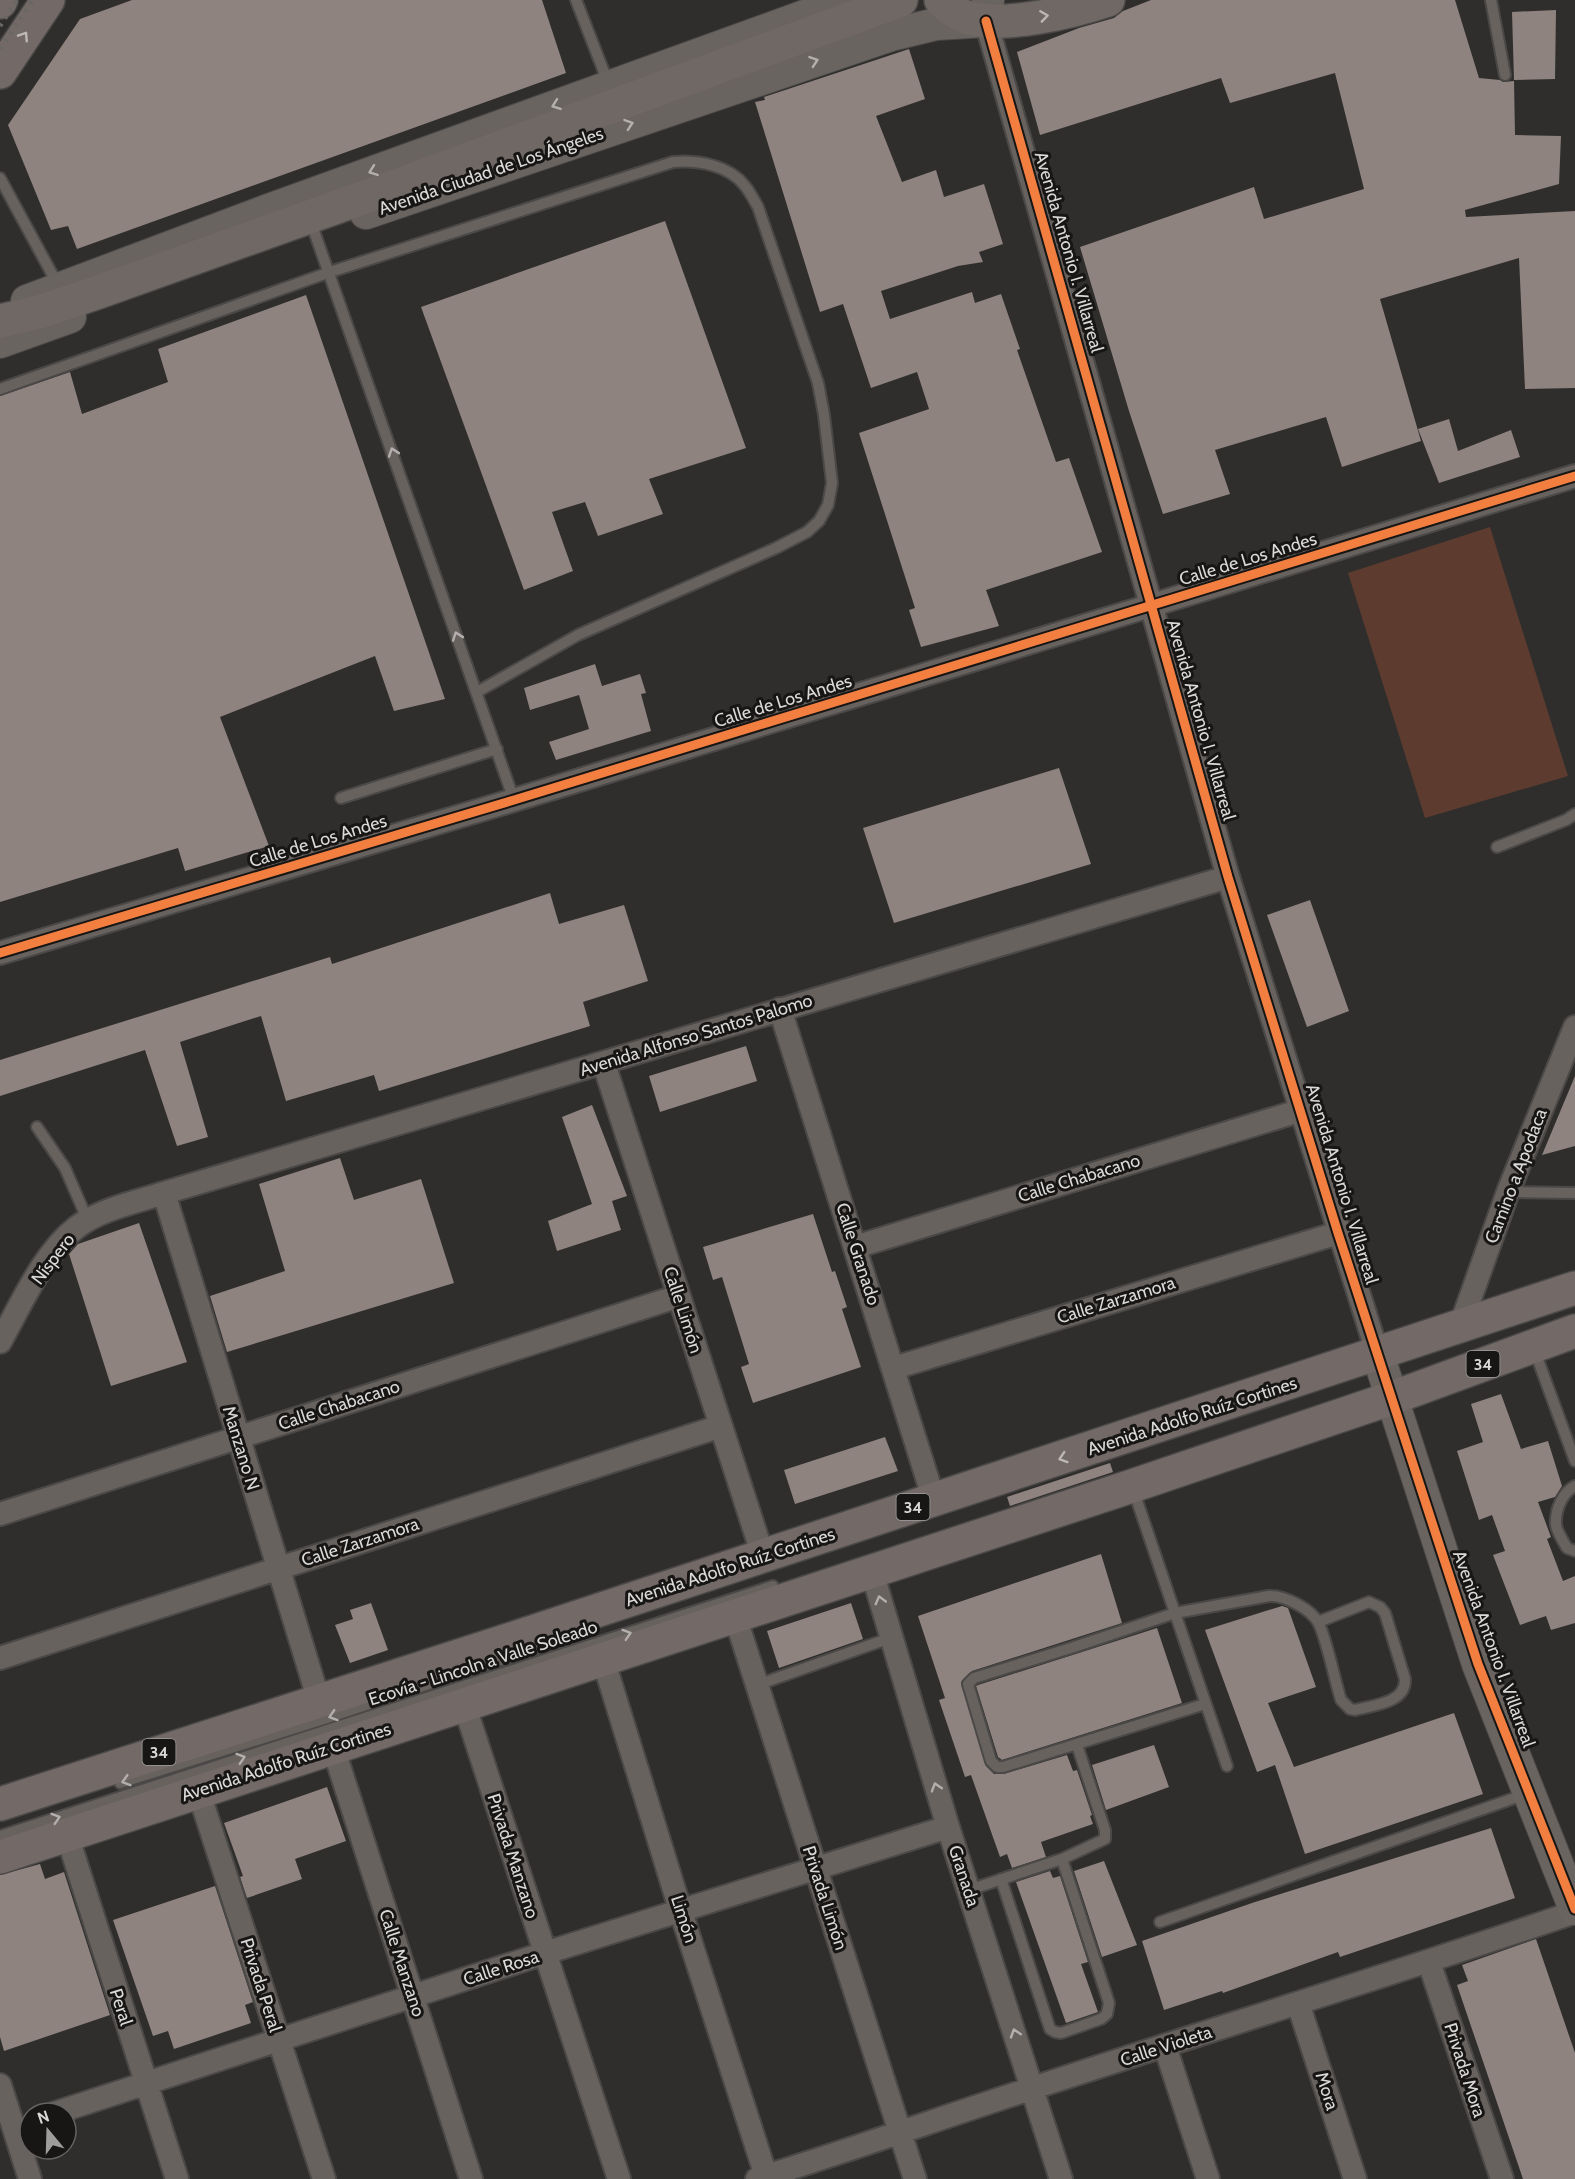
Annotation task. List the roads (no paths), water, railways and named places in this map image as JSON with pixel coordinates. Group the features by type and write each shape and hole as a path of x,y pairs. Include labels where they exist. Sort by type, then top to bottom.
{"highway":[{"path":"0,321 39,312 96,293 379,192 901,0"},
{"path":"941,0 957,14 987,10 1056,14 1108,0"}],"main road":[{"path":"0,72 48,0"},
{"path":"0,313 60,288 835,2"},
{"name":"Avenida Ciudad de Los Ángeles","path":"0,342 314,231 891,35 987,10"},
{"name":"34","path":"1460,1327 1575,1288"},
{"name":"Avenida Adolfo Ruíz Cortines","path":"0,1857 198,1790 1132,1486 1385,1377 1460,1327"},
{"name":"34","path":"1385,1377 1533,1345 1575,1331"},
{"name":"Avenida Adolfo Ruíz Cortines","path":"0,1804 934,1500 1385,1377"},
{"name":"Avenida Antonio I. Villarreal","path":"1385,1377 1478,1664 1575,1910"}],"street":[{"name":"Avenida Antonio I. Villarreal","path":"987,10 1228,877 1385,1377"},
{"name":"Calle de Los Andes","path":"0,952 514,800 1575,476"},
{"name":"Avenida Alfonso Santos Palomo","path":"164,1193 1228,877"},
{"name":"Calle Granado","path":"780,1009 934,1500"},
{"name":"Camino a Apodaca","path":"1460,1327 1508,1192 1575,1027"},
{"name":"Calle Limón","path":"604,1064 763,1556"},
{"name":"Calle Chabacano","path":"855,1247 1302,1110"},
{"name":"Níspero","path":"0,1342 45,1264 56,1249 79,1226 100,1215 164,1193"},
{"name":"Manzano N","path":"164,1193 319,1701"},
{"name":"Calle Zarzamora","path":"894,1368 1338,1233"},
{"name":"Calle Chabacano","path":"0,1514 679,1296"},
{"name":"Calle Zarzamora","path":"0,1658 721,1426"},
{"name":"Granada","path":"872,1572 948,1827 1061,2179"},
{"name":"Privada Limón","path":"735,1616 915,2179"},
{"name":"Limón","path":"603,1659 764,2178"},
{"name":"Privada Manzano","path":"464,1704 619,2179"},
{"name":"Calle Manzano","path":"333,1747 471,2179"},
{"name":"Privada Peral","path":"198,1790 324,2179"},
{"name":"Calle Rosa","path":"78,2106 279,2042 545,1953 948,1827"},
{"name":"Peral","path":"67,1835 177,2179"},
{"name":"Calle Violeta","path":"764,2178 901,2134 1032,2088 1429,1962 1575,1910"},
{"name":"Privada Mora","path":"1429,1962 1502,2179"},
{"name":"Mora","path":"1299,2003 1355,2179"},
{"path":"1165,2046 1208,2179"},
{"path":"0,2085 30,2179"}],"lane":[{"path":"576,0 609,85"},
{"path":"1491,0 1505,75"},
{"path":"0,389 330,272 674,162 691,160 714,166 744,184 759,207 818,383 832,483 828,505 819,521 807,532 776,548 578,635 477,692"},
{"path":"0,178 60,288"},
{"path":"314,231 514,800"},
{"path":"341,798 497,749"},
{"path":"1497,847 1566,820 1575,814"},
{"path":"37,1127 65,1168 88,1221"},
{"path":"1508,1192 1575,1193"},
{"path":"1422,1375 1575,1325"},
{"path":"1533,1345 1575,1461"},
{"path":"1132,1486 1227,1766"},
{"path":"1575,1486 1568,1490 1557,1507 1556,1527 1567,1548 1575,1551"},
{"name":"Ecovía - Lincoln a Valle Soleado","path":"0,1836 788,1581"},
{"path":"1205,1704 1077,1745 997,1767 992,1761 968,1689 970,1681 974,1678 1175,1613 1280,1595 1289,1598 1318,1622 1344,1705 1355,1710 1395,1699 1402,1693 1405,1679 1385,1613 1380,1607 1370,1602 1318,1622"},
{"path":"757,1685 890,1638"},
{"path":"112,1785 324,1719 548,1644"},
{"path":"969,1890 1102,1842 1106,1836 1077,1745"},
{"path":"1160,1922 1529,1793"},
{"path":"1001,1879 1050,2029 1061,2033 1101,2019 1107,2014 1108,2003 1062,1858"}],"railway":[{"path":"0,26 17,0"},
{"path":"0,49 33,0"}]}
